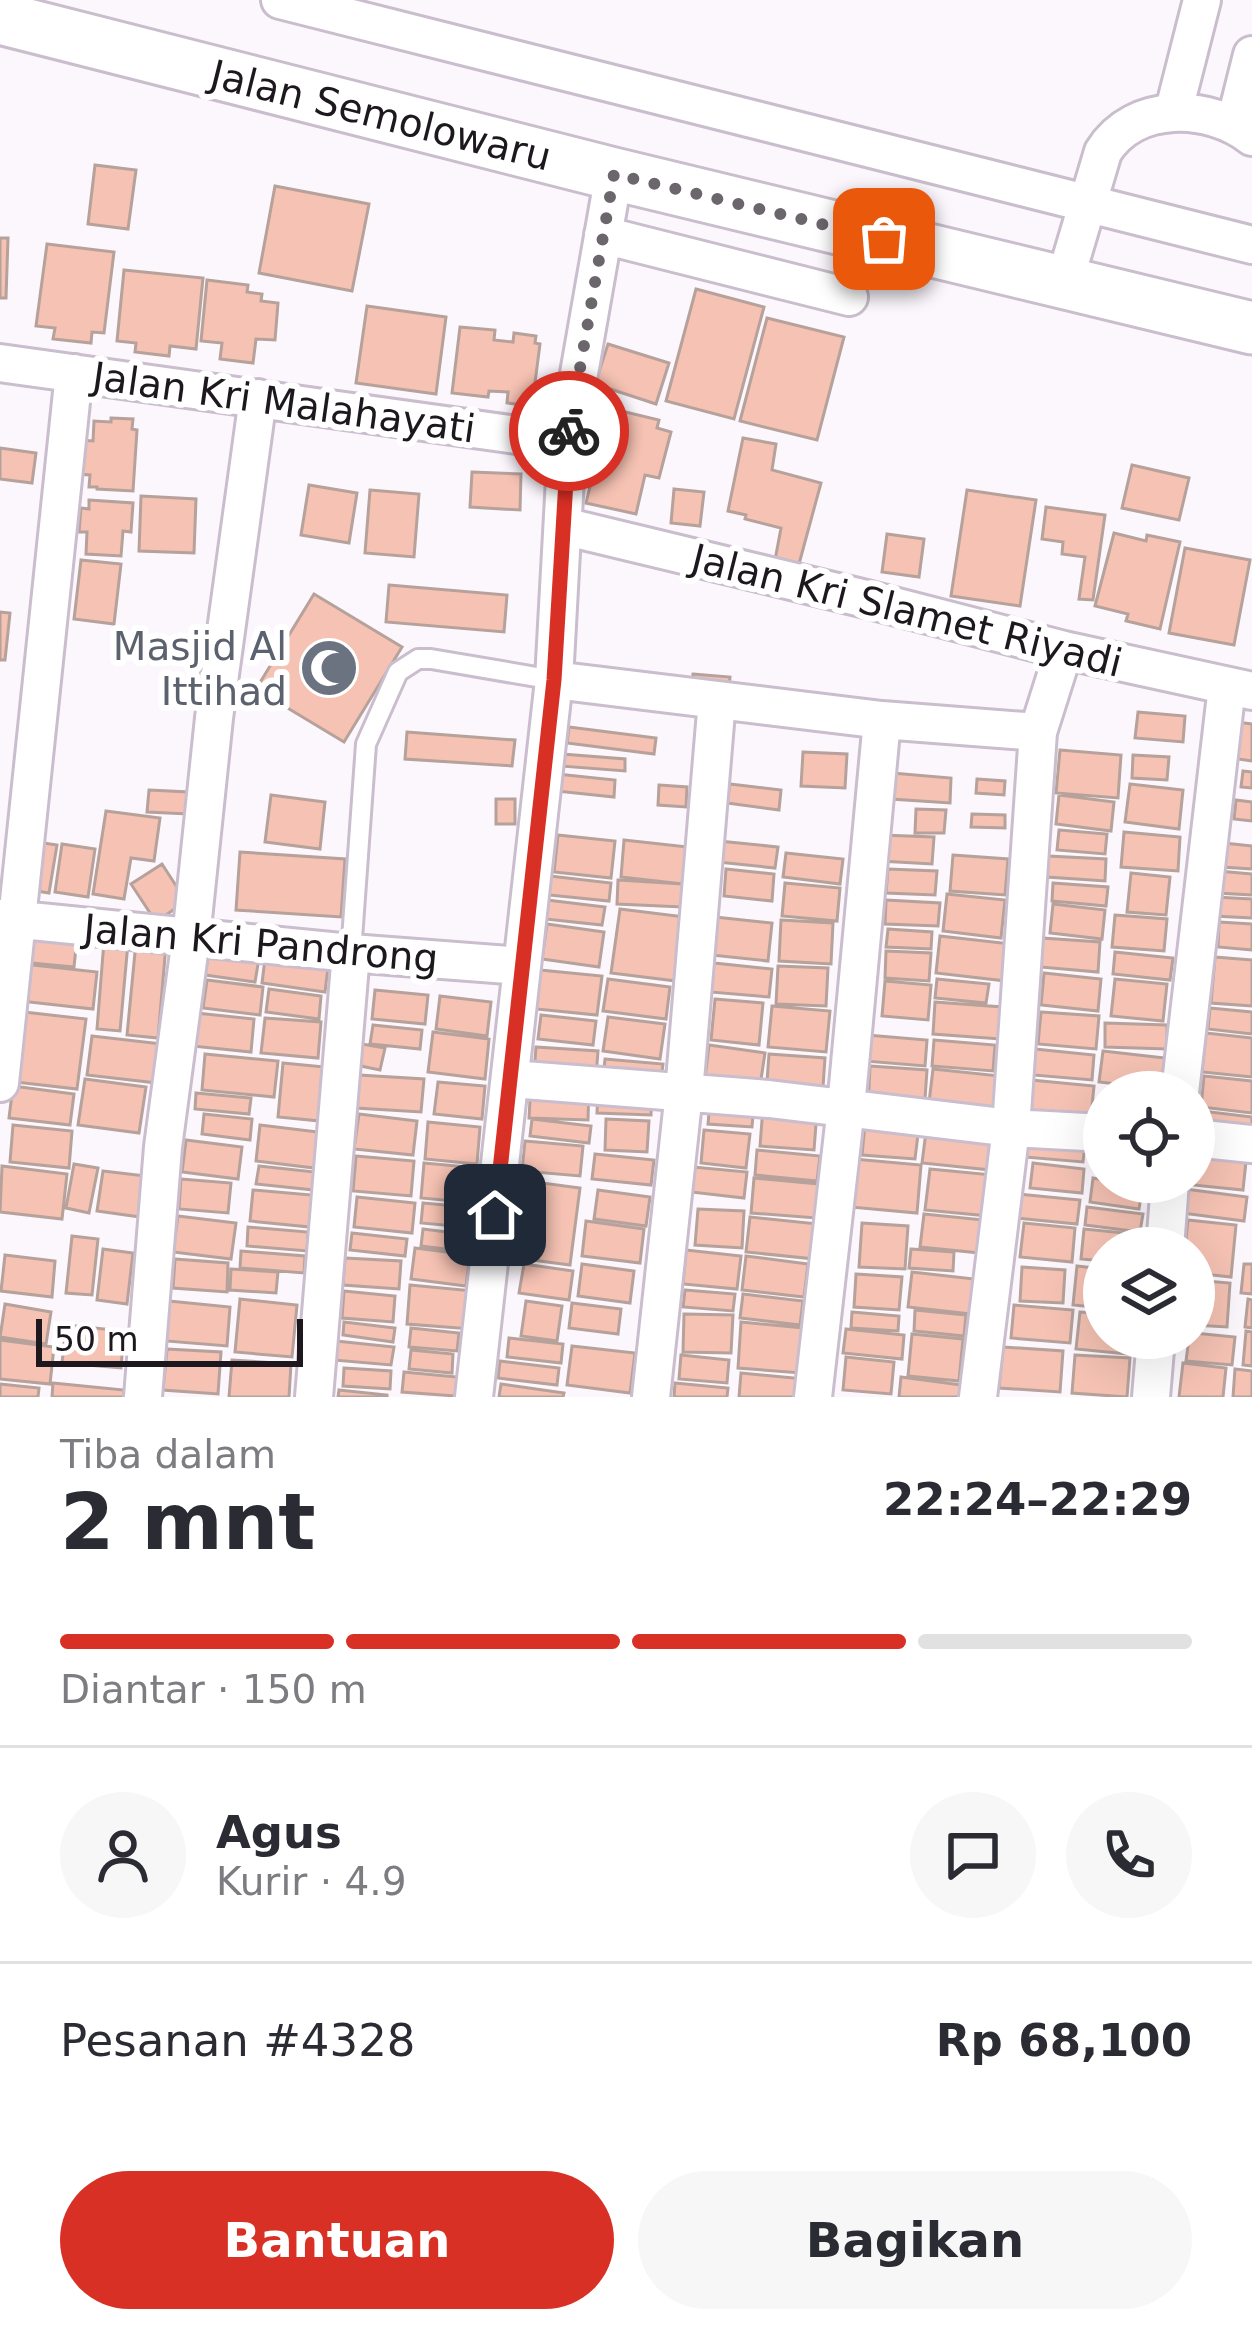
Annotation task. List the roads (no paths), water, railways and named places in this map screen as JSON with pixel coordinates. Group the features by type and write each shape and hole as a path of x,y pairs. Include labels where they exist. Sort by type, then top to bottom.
{"main road":[{"name":"Jalan Semolowaru","path":"0,18 614,174 1067,272 1252,328"}],"street":[{"path":"280,0 1085,209 1252,245"},
{"path":"1174,110 1202,0"},
{"path":"1067,272 1108,143 1145,118 1174,110 1243,130 1252,55"},
{"path":"474,1397 554,680 568,442 614,174"},
{"path":"603,235 848,297"},
{"name":"Jalan Kri Malahayati","path":"0,362 568,442"},
{"path":"0,1082 9,919 74,373"},
{"path":"142,1397 164,1148 214,718 258,398"},
{"name":"Jalan Kri Slamet Riyadi","path":"563,526 1064,650 1245,686"},
{"path":"979,1397 1011,1128 1038,732 1064,650"},
{"path":"554,680 882,720 1038,732"},
{"path":"1183,1071 1245,686"},
{"path":"651,1397 684,1092 717,700"},
{"path":"813,1397 882,720"},
{"name":"Jalan Kri Pandrong","path":"9,919 522,966"},
{"path":"314,1397 351,953"},
{"path":"511,1079 1083,1131"},
{"path":"1215,1140 1252,1144"},
{"path":"1151,1397 1154,1359"}],"lane":[{"path":"351,953 366,744 398,672 418,658 431,658 554,680"}],"place":[{"name":"Masjid Al Ittihad","path":"329,668"}]}
